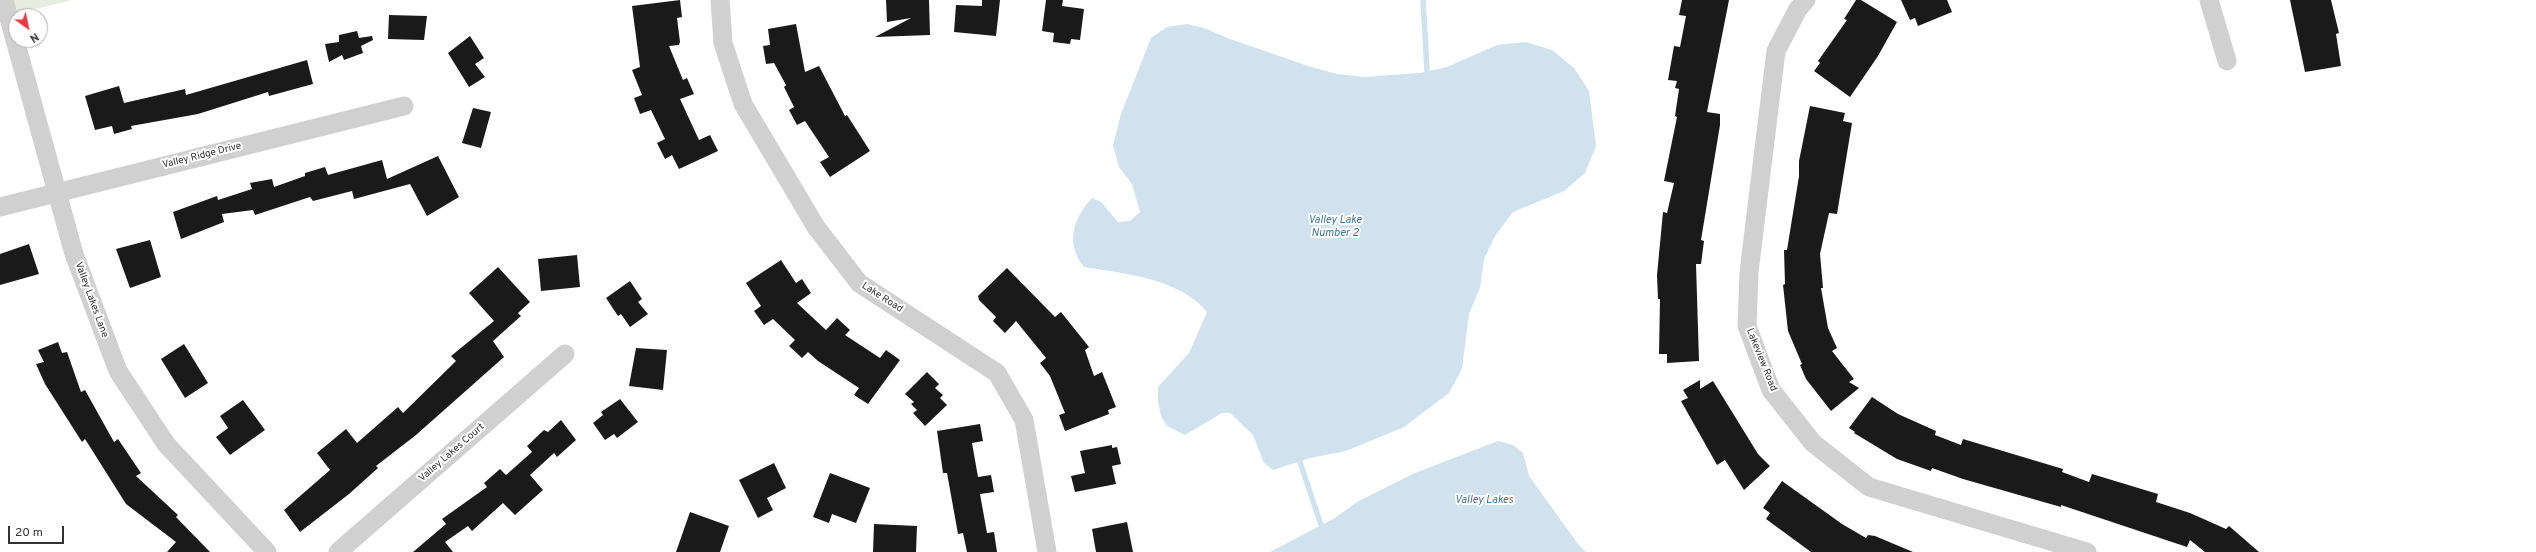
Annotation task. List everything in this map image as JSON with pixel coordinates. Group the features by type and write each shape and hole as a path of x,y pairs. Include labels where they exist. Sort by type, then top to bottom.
{"street":[{"name":"Valley Lakes Lane","path":"4,0 74,254 118,371 166,444 267,552"},
{"name":"Lake Road","path":"720,0 723,43 743,104 816,227 859,283 997,373 1024,420 1047,552"},
{"name":"Lakeview Road","path":"1806,0 1798,9 1776,51 1749,272 1747,326 1771,390 1813,444 1869,487 2087,552"},
{"path":"2209,0 2227,61"},
{"name":"Valley Ridge Drive","path":"0,207 404,106"},
{"name":"Valley Lakes Court","path":"338,552 565,354"}],"shaded area":[{"path":"0,0 72,0 40,8 8,8 8,16 0,18"}],"water":[{"name":"Valley Lake Number 2","path":"1187,24 1204,28 1230,39 1308,66 1337,74 1364,77 1420,73 1447,67 1497,45 1526,42 1552,50 1574,68 1589,91 1596,146 1585,173 1564,191 1513,212 1495,236 1484,259 1480,288 1469,314 1462,369 1449,393 1404,427 1346,451 1310,458 1273,470 1264,463 1253,435 1230,413 1222,413 1185,435 1167,426 1161,416 1158,402 1158,387 1189,353 1207,312 1182,292 1151,279 1084,267 1078,258 1073,240 1076,223 1080,214 1092,198 1101,202 1118,222 1130,221 1140,212 1132,184 1119,167 1113,146 1121,114 1151,38 1167,27"},
{"name":"Valley Lakes","path":"1498,441 1513,445 1523,453 1529,476 1578,544 1586,552 1270,552 1335,518 1357,502 1415,473"}],"building":[{"path":"680,0 682,17 677,18 680,42 679,45 669,46 683,80 687,78 694,94 680,99 699,140 710,135 718,151 679,169 672,155 665,159 657,143 665,139 651,110 640,114 634,98 642,95 632,70 640,67 632,6"},
{"path":"886,0 929,0 930,35 875,37 911,18 887,22"},
{"path":"982,0 1000,0 996,36 954,32 956,5 982,6"},
{"path":"1046,0 1063,0 1062,6 1084,9 1080,40 1071,39 1070,44 1053,42 1054,33 1042,31"},
{"path":"1682,0 1729,0 1707,112 1720,114 1720,125 1701,240 1704,241 1701,264 1696,264 1699,361 1667,363 1667,354 1659,354 1660,299 1658,299 1657,275 1663,212 1667,213 1674,183 1664,181 1677,117 1675,116 1679,89 1675,88 1677,81 1668,80 1674,46 1680,47 1686,16 1679,15"},
{"path":"1856,0 1861,0 1897,22 1878,56 1850,97 1814,71 1820,63 1818,61 1847,20 1844,19"},
{"path":"1901,0 1947,0 1952,12 1918,26 1915,18 1910,20"},
{"path":"2290,0 2331,0 2339,33 2336,34 2341,66 2305,72"},
{"path":"389,15 427,16 424,40 388,39"},
{"path":"796,24 805,72 819,66 845,116 847,115 870,151 830,177 820,162 829,157 805,121 797,125 789,110 794,107 784,87 786,85 774,63 766,64 763,46 770,45 768,29"},
{"path":"357,31 359,38 372,36 373,40 361,46 363,53 344,60 342,55 329,62 325,44 339,42 339,35"},
{"path":"470,36 484,58 475,64 485,77 469,87 448,53"},
{"path":"307,60 313,84 269,96 268,92 198,114 131,126 132,129 114,134 112,126 95,130 85,96 119,86 124,103 185,89 186,95"},
{"path":"1810,106 1845,113 1843,121 1852,123 1837,214 1829,213 1820,254 1823,288 1821,288 1828,328 1837,348 1832,351 1854,379 1849,382 1859,388 1831,411 1806,379 1800,365 1802,364 1788,331 1783,285 1785,284 1784,250 1787,250 1799,176 1799,161"},
{"path":"473,108 491,112 481,148 462,143"},
{"path":"438,156 459,197 427,216 410,184 354,199 352,191 313,201 310,197 255,215 253,210 222,214 224,222 181,239 173,212 217,196 218,200 252,189 250,183 272,179 274,187 305,176 305,173 325,167 328,175 382,160 387,179"},
{"path":"150,240 161,277 130,288 116,249"},
{"path":"29,244 39,274 0,285 0,254"},
{"path":"577,255 580,287 541,291 538,259"},
{"path":"781,260 796,283 802,279 811,293 797,303 826,330 837,318 850,330 845,335 880,358 886,350 900,360 868,404 854,395 859,388 818,361 808,352 802,358 789,346 795,340 773,319 764,325 754,311 761,306 746,283"},
{"path":"498,267 530,302 518,313 521,316 493,341 504,357 416,435 376,466 378,468 349,494 300,532 284,510 330,470 317,453 346,429 357,443 398,407 403,413 456,361 451,356 494,321 469,293"},
{"path":"1007,268 1055,317 1061,312 1089,347 1085,350 1094,376 1102,372 1116,407 1108,410 1109,414 1065,431 1059,415 1065,413 1050,376 1040,363 1046,358 1016,321 1005,333 993,321 996,317 979,300 978,296"},
{"path":"630,281 642,299 638,302 648,314 630,327 621,314 618,316 606,298"},
{"path":"58,342 62,353 67,352 81,392 85,390 114,442 118,439 141,473 136,476 178,515 176,517 210,552 167,552 176,542 126,504 85,439 82,442 45,384 36,364 44,362 38,350"},
{"path":"184,344 208,383 185,398 161,359"},
{"path":"636,348 667,350 663,390 629,386"},
{"path":"927,372 939,384 935,388 943,395 940,398 947,405 925,426 913,413 917,410 911,404 914,402 905,394"},
{"path":"1700,380 1700,389 1713,381 1758,454 1770,466 1744,490 1725,460 1717,465 1681,401 1688,398 1683,390"},
{"path":"1872,397 1898,414 1936,431 1935,435 1961,445 1963,439 2063,469 2062,472 2089,482 2092,474 2158,494 2156,502 2190,513 2226,529 2229,526 2259,552 2205,552 2190,540 2187,547 2061,505 2061,507 1963,479 1932,468 1931,471 1897,459 1854,433 1855,432 1849,428"},
{"path":"620,399 638,422 617,438 614,434 605,440 593,423 603,415 601,412"},
{"path":"243,400 265,430 230,455 216,437 228,428 220,416"},
{"path":"561,420 576,440 557,457 554,453 530,475 543,490 515,515 503,503 472,531 468,526 445,542 453,552 413,552 446,524 442,519 487,487 484,483 500,469 506,475 532,452 527,446 544,430 548,432"},
{"path":"980,424 983,441 972,443 978,477 991,475 994,492 980,494 987,533 994,532 997,552 967,552 963,533 958,534 947,473 943,473 937,431"},
{"path":"1112,445 1112,448 1117,447 1121,464 1112,466 1116,484 1075,492 1071,476 1085,473 1080,451"},
{"path":"774,463 786,488 767,498 773,510 758,518 739,480"},
{"path":"830,473 870,488 856,523 832,514 829,523 813,517"},
{"path":"1782,481 1842,524 1866,538 1868,535 1875,536 1913,552 1811,552 1766,519 1770,513 1763,508"},
{"path":"690,512 729,526 720,552 676,552"},
{"path":"1127,522 1133,552 1096,552 1092,529"},
{"path":"874,524 917,526 916,552 873,552"}],"waterway":[{"path":"1423,0 1427,70"},
{"path":"1300,462 1321,525"}]}
